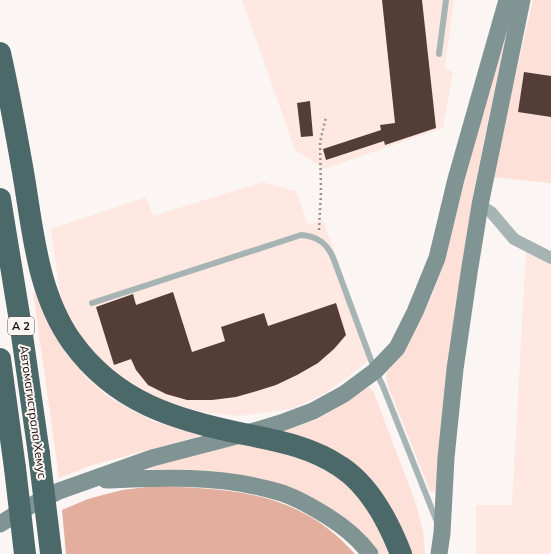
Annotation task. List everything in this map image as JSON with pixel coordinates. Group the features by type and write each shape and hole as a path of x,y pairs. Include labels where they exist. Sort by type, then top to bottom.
{"highway":[{"path":"0,53 14,115 37,257 60,322 73,343 102,375 136,400 160,412 244,434 287,442 316,452 343,468 360,484 377,505 391,530 401,554"},
{"name":"Автомагистрала Хемус","path":"0,199 20,321 39,454 51,553"},
{"path":"0,359 25,554"}],"main road":[{"path":"0,524 24,509 59,491 152,458 244,434 281,423 313,411 344,394 375,371 397,348 415,312 437,258 456,179 506,0"},
{"path":"439,554 442,533 446,458 455,369 480,205 522,0"},
{"path":"90,480 165,478 212,479 286,494 314,507 341,524 367,549 370,554"}],"street":[{"path":"480,205 491,212 514,239 551,258"}],"lane":[{"path":"439,54 446,0"},
{"path":"92,303 301,235 319,239 324,243 332,255 375,371 382,384 442,533"}],"path":[{"path":"319,239 321,192 320,142 326,117"}],"shaded area":[{"path":"242,0 454,0 445,67 453,72 443,128 324,169 295,150"},
{"path":"533,0 551,0 551,183 492,177"},
{"path":"504,44 474,189 453,325 436,490 433,492 430,491 388,386 386,376 388,369 405,348 419,324 433,293 446,253 484,106 499,54"},
{"path":"263,182 296,191 308,225 323,220 372,358 325,393 309,401 290,409 240,416 202,412 159,400 112,374 67,318 60,294 51,229 146,197 153,216"},
{"path":"526,251 551,263 551,554 476,554 476,505 512,505"},
{"path":"33,291 43,300 65,352 85,376 106,395 152,421 203,435 89,466 59,478"},
{"path":"369,387 374,393 416,504 423,531 425,554 403,554 368,486 266,434 295,427 318,419"},
{"path":"235,443 269,446 319,465 340,478 357,495 373,515 384,538 389,554 377,554 341,517 171,470 143,469"},
{"path":"155,486 238,492 288,506 311,517 334,533 355,554 66,554 62,510 88,499 122,490"}],"building":[{"path":"382,0 422,0 436,128 385,145 384,141 326,160 323,149 381,130 380,125 395,123"},
{"path":"524,72 551,76 551,117 518,112"},
{"path":"310,101 313,136 301,137 297,103"},
{"path":"173,292 192,352 225,341 221,327 264,313 268,326 336,303 346,335 334,349 318,363 276,385 236,397 212,400 187,400 166,394 148,385 136,370 131,359 114,365 96,307 133,294 136,305"}]}
